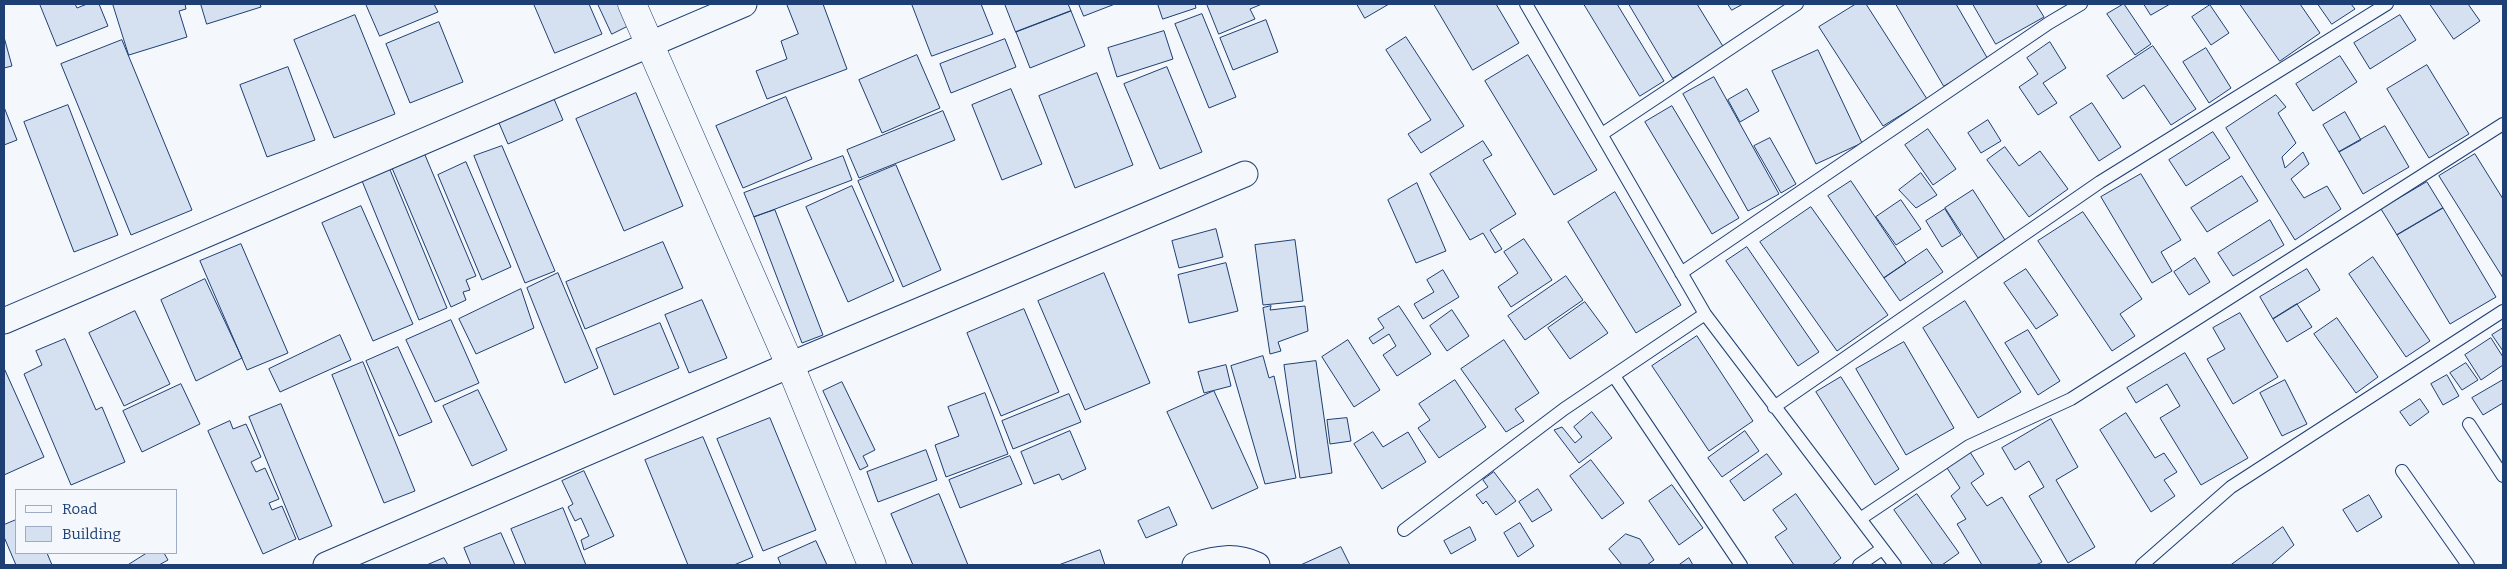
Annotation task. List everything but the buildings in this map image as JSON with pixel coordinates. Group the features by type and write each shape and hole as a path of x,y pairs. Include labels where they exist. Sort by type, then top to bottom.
{"street":[{"path":"632,4 790,364 872,565"},
{"path":"4,321 650,42 744,4"},
{"path":"326,565 790,364 1245,174"},
{"path":"1195,565 1228,557 1244,559 1257,565"}],"lane":[{"path":"1526,4 1705,314 1895,565"},
{"path":"1602,134 1797,4"},
{"path":"1681,273 2049,23 2082,4"},
{"path":"1774,407 2100,182 2387,4"},
{"path":"1860,519 1969,446 2071,399 2503,124"},
{"path":"2142,565 2231,487 2503,311"},
{"path":"1404,530 1564,409 1705,314"},
{"path":"1614,376 1741,565"},
{"path":"2469,424 2503,476"},
{"path":"2402,471 2468,565"},
{"path":"1859,565 1882,549"}]}
